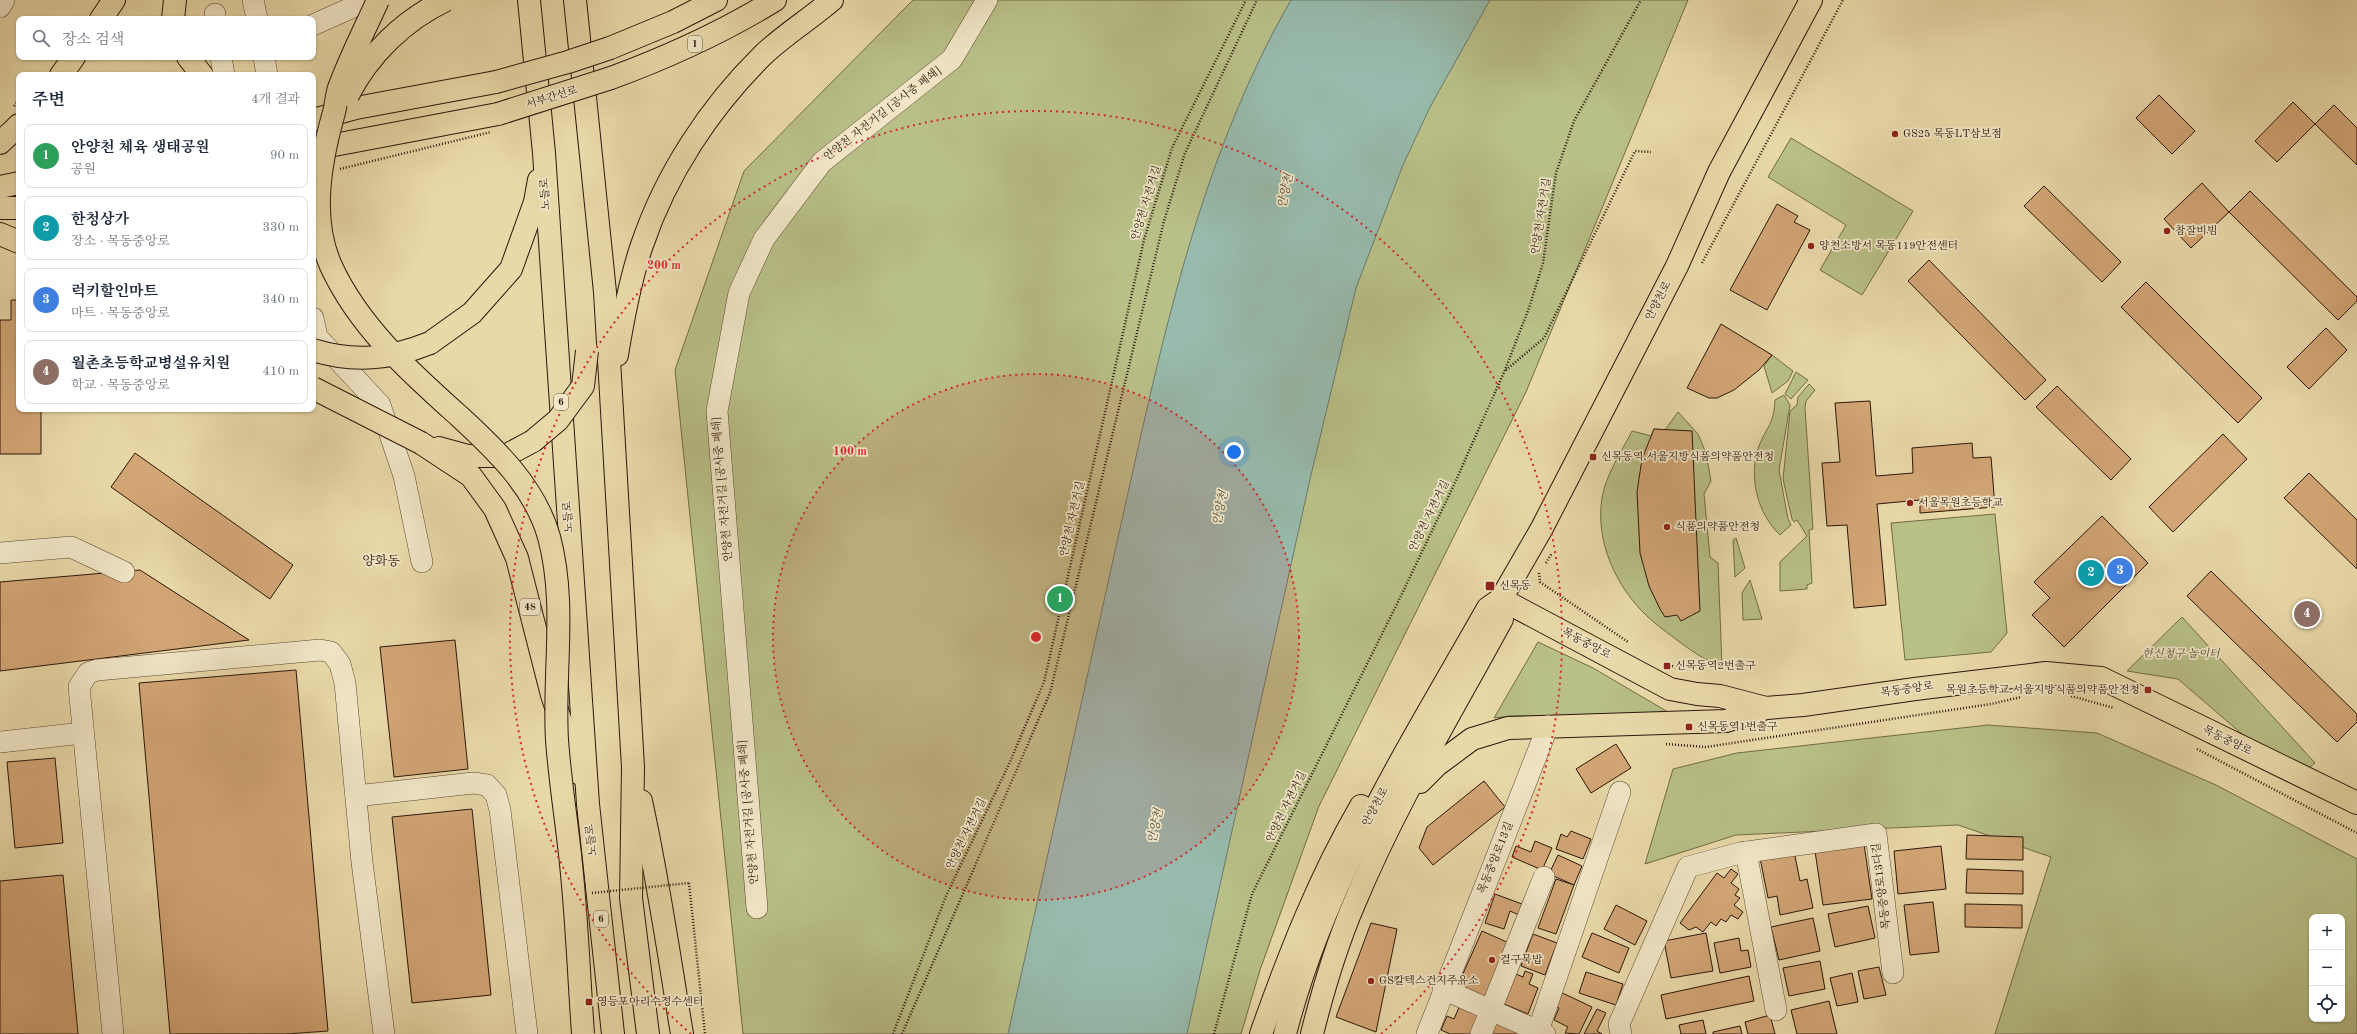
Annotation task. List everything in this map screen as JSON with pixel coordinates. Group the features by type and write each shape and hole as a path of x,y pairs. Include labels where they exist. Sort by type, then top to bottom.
{"main road":[{"path":"103,16 114,0"},
{"path":"174,16 175,0"},
{"path":"334,114 347,97 356,80 391,37 418,16 446,0"},
{"path":"518,0 534,58"},
{"name":"노들로","path":"529,0 544,153 588,804 613,1034"},
{"path":"316,119 356,108 496,82 568,62 610,48 673,22 716,0"},
{"name":"서부간선로","path":"316,148 365,140 495,123 689,47 723,30 775,0"},
{"path":"610,399 624,312 642,245 664,193 687,150 717,108 756,63 832,0"},
{"name":"안양천로","path":"1285,1034 1315,941 1371,814 1488,608 1502,599 1542,528 1677,266 1720,172 1811,0"},
{"path":"575,1 605,292 610,399 633,767 631,898 648,1034"},
{"path":"369,2 338,91 334,114 322,159 319,184 319,210 323,239 331,265 360,315 381,342 398,360 485,439 522,482 535,503 548,536 560,614 556,684 557,743 572,867 583,1034"},
{"path":"62,72 72,60"},
{"path":"190,60 200,72"},
{"path":"316,105 356,108"},
{"path":"0,144 16,128"},
{"path":"323,168 365,140"},
{"path":"316,351 336,357 372,358 406,352 430,343 472,313 511,269 534,202 544,153"},
{"path":"0,187 16,184"},
{"path":"0,208 16,208"},
{"path":"0,234 16,241"},
{"path":"420,443 468,456 505,456 533,440 558,420 583,386 587,351 605,292"},
{"name":"48","path":"316,390 420,443 471,476 494,509 518,558 552,695 588,804"},
{"name":"안양천로","path":"1312,1034 1325,984 1354,904 1404,798 1502,619 1502,599"},
{"name":"목동중앙로","path":"1502,599 1670,689 1697,694 1720,696 1766,708 1803,705 1915,689 2046,673 2101,678 2357,803"},
{"path":"1404,798 1437,765 1472,739 1508,728 1726,721 1766,708"},
{"path":"633,767 654,859 659,904 682,1034"},
{"path":"1261,1034 1292,947 1342,840 1369,792 1394,773"},
{"path":"1270,1034 1298,964 1315,941"}],"street":[{"path":"0,7 4,0"},
{"path":"253,0 256,16"},
{"path":"316,24 369,2"},
{"name":"안양천 자전거길 [공사중 폐쇄]","path":"757,908 717,411 739,293 764,239 822,162 952,59 983,3"},
{"path":"222,60 224,72"},
{"path":"264,60 266,72"},
{"path":"316,332 317,337 380,405 404,476 422,562"},
{"path":"0,553 71,547 124,572"},
{"path":"113,1034 78,687 88,673 97,670 320,650 331,652 340,664 345,683 356,796 384,1034"},
{"name":"목동중앙로13길","path":"1427,1034 1443,989 1548,726"},
{"path":"0,742 83,733"},
{"path":"356,796 473,783 487,785 496,795 500,810 528,1034"},
{"path":"1443,989 1541,1032 1620,792"},
{"name":"목동중앙로13다길","path":"1621,1034 1619,1024 1688,867 1746,852 1876,834 1893,973"},
{"path":"1746,852 1776,1010"},
{"path":"1481,1034 1492,1011 1544,877"}],"path":[{"name":"안양천 자전거길","path":"893,1034 946,896 1009,764 1044,682 1146,233 1172,148 1246,0"},
{"path":"902,1034 1050,693 1164,221 1184,153 1256,0"},
{"name":"안양천 자전거길","path":"1214,1034 1252,894 1405,588 1453,487 1505,370 1529,308 1543,263 1556,173 1574,121 1641,0"},
{"path":"323,168 495,123"},
{"path":"1505,370 1544,338 1635,151 1651,152"},
{"path":"2065,695 2118,709"},
{"path":"1659,744 1706,747 1991,704 2028,696"},
{"path":"2196,748 2357,833"},
{"path":"588,894 689,883 705,1034"}],"green space":[{"path":"913,0 1688,0 1526,392 1319,806 1260,970 1241,1034 743,1034 675,370 744,171"},
{"path":"1791,138 1913,211 1862,295 1820,270 1846,225 1768,177"},
{"path":"1772,355 1793,371 1788,381 1772,393 1764,366"},
{"path":"1796,372 1808,380 1791,399 1785,394"},
{"path":"1809,384 1815,390 1806,401 1805,408 1813,529 1809,530 1812,583 1807,585 1807,589 1780,591 1780,562 1807,536 1797,520 1794,522 1792,519 1783,479 1790,411 1797,405 1798,397"},
{"path":"1784,395 1790,405 1779,470 1788,519 1791,525 1780,535 1765,516 1760,505 1754,469 1759,446 1770,424 1775,400"},
{"path":"1678,412 1698,434 1706,453 1711,481 1704,494 1710,557 1718,563 1722,666 1702,657 1685,646 1653,622 1636,604 1617,577 1610,562 1605,547 1602,530 1601,514 1604,489 1610,472 1632,431 1651,436 1654,429 1665,430"},
{"path":"1995,514 2007,633 1991,652 1905,660 1891,523"},
{"path":"1736,538 1745,568 1735,577 1733,540"},
{"path":"1750,580 1762,619 1743,620 1742,593"},
{"name":"한신청구 놀이터","path":"2182,617 2315,763 2303,773 2249,740 2178,679 2127,671"},
{"path":"1538,642 1593,668 1668,712 1650,715 1511,716 1494,718"},
{"path":"1988,725 2097,733 2216,785 2357,859 2357,1034 1995,1034 2051,857 1958,825 1736,835 1645,864 1673,769 1737,753"}],"water":[{"name":"안양천","path":"1291,0 1490,0 1430,107 1403,165 1356,288 1310,479 1187,1034 1008,1034 1150,396 1185,259 1206,192 1230,126 1258,62"}],"building":[{"path":"2159,95 2195,131 2172,154 2136,118"},
{"path":"2293,102 2315,124 2277,162 2255,141"},
{"path":"2334,105 2357,128 2357,165 2315,124"},
{"path":"2202,183 2229,212 2191,248 2164,219"},
{"path":"2044,186 2121,262 2102,282 2024,206"},
{"path":"2250,191 2357,297 2357,301 2338,320 2229,212"},
{"path":"1777,204 1798,216 1794,222 1810,230 1767,310 1730,290"},
{"path":"1929,260 2046,380 2025,400 1908,281"},
{"path":"2146,282 2262,398 2238,423 2121,307"},
{"path":"11,300 16,300 16,412 41,412 41,454 0,454 0,320 11,320"},
{"path":"1721,324 1772,355 1759,370 1734,390 1717,398 1709,398 1687,388"},
{"path":"2326,328 2347,350 2309,389 2287,367"},
{"path":"2057,386 2131,459 2111,480 2036,407"},
{"path":"1870,401 1876,476 1913,473 1912,448 1972,443 1973,458 1991,457 1995,507 1920,513 1920,500 1877,504 1886,605 1854,608 1847,525 1827,526 1822,463 1840,462 1835,403"},
{"name":"식품의약품안전청","path":"1654,429 1692,431 1700,611 1681,621 1677,615 1665,617 1660,609 1649,586 1640,553 1637,492 1642,459"},
{"path":"2223,434 2247,459 2173,532 2149,507"},
{"path":"135,453 293,565 270,599 111,487"},
{"path":"2309,473 2357,520 2357,569 2284,498"},
{"path":"2102,516 2148,563 2064,647 2032,615 2050,598 2034,582"},
{"path":"140,570 249,640 0,671 0,582"},
{"path":"2211,571 2357,714 2357,722 2337,742 2187,596"},
{"path":"455,640 468,769 394,777 380,647"},
{"path":"296,670 328,1031 286,1034 170,1034 139,683"},
{"path":"1616,744 1631,768 1591,793 1576,769"},
{"path":"55,758 63,843 15,848 7,762"},
{"path":"1484,781 1505,807 1433,865 1419,848 1427,827"},
{"path":"472,809 491,995 412,1003 392,817"},
{"path":"1571,831 1591,839 1583,859 1556,849 1561,834 1567,837"},
{"path":"1967,835 2023,837 2023,860 1966,859"},
{"path":"1535,841 1552,848 1542,870 1512,857 1516,846 1531,852"},
{"path":"1864,844 1872,899 1823,905 1815,851"},
{"path":"1941,846 1946,889 1898,894 1894,851"},
{"path":"1794,851 1800,881 1807,879 1813,908 1780,915 1777,896 1768,898 1760,858"},
{"path":"1558,855 1582,866 1574,885 1549,874"},
{"path":"1731,869 1738,874 1731,883 1739,889 1735,895 1740,898 1734,905 1743,912 1738,919 1731,915 1726,922 1721,919 1716,926 1711,922 1703,932 1696,927 1689,930 1680,923 1717,873 1724,878"},
{"path":"1967,869 2023,871 2023,894 1966,893"},
{"path":"63,875 78,1034 0,1034 0,881"},
{"path":"1556,879 1574,885 1556,934 1538,928"},
{"path":"1495,894 1522,904 1519,915 1510,911 1504,929 1485,923"},
{"path":"1933,902 1939,952 1910,955 1904,905"},
{"path":"1965,904 2022,905 2022,928 1965,927"},
{"path":"1616,905 1647,921 1635,945 1604,929"},
{"path":"1868,906 1875,938 1835,947 1828,914"},
{"path":"1813,918 1820,951 1779,960 1771,927"},
{"path":"1371,923 1397,929 1376,1032 1336,1017"},
{"path":"1482,931 1509,943 1486,997 1458,985"},
{"path":"1592,933 1629,948 1619,973 1582,957"},
{"path":"1706,933 1713,971 1671,978 1664,941"},
{"path":"1533,934 1557,943 1545,975 1521,966"},
{"path":"1739,938 1741,951 1748,950 1751,967 1720,973 1714,943"},
{"path":"1820,961 1825,989 1789,996 1783,968"},
{"path":"1879,967 1886,995 1864,999 1858,971"},
{"path":"1525,971 1533,974 1529,984 1538,988 1528,1014 1504,1004 1516,974 1523,977"},
{"path":"1586,972 1623,984 1616,1005 1579,993"},
{"path":"1852,973 1858,1002 1837,1006 1830,978"},
{"path":"1749,976 1754,1001 1666,1019 1661,995"},
{"path":"1556,990 1592,1007 1579,1034 1565,1033 1568,1027 1554,1020 1559,1008 1550,1004"},
{"path":"1829,1001 1837,1034 1797,1034 1791,1010"},
{"path":"1461,1003 1481,1013 1472,1034 1450,1034 1441,1030 1447,1016 1454,1019"},
{"path":"1597,1009 1606,1013 1597,1031 1602,1034 1584,1034"},
{"path":"1770,1015 1775,1034 1748,1034 1745,1022"},
{"path":"1495,1019 1528,1034 1489,1034"},
{"path":"1703,1020 1706,1034 1681,1034 1679,1025"},
{"path":"1740,1026 1742,1034 1713,1034 1713,1032"}],"place":[{"name":"GS25 목동LT삼보점","path":"1895,134"},
{"name":"참잘비빔","path":"2167,231"},
{"name":"양천소방서 목동119안전센터","path":"1811,246"},
{"name":"신목동역.서울지방식품의약품안전청","path":"1593,457"},
{"name":"서울목원초등학교","path":"1910,503"},
{"name":"식품의약품안전청","path":"1667,527"},
{"name":"럭키할인마트","path":"2120,571"},
{"name":"한청상가","path":"2091,573"},
{"name":"신목동","path":"1490,586"},
{"name":"안양천 체육 생태공원","path":"1060,599"},
{"name":"월촌초등학교병설유치원","path":"2307,614"},
{"name":"신목동역2번출구","path":"1667,666"},
{"name":"목원초등학교.서울지방식품의약품안전청","path":"2148,690"},
{"name":"신목동역1번출구","path":"1689,727"},
{"name":"걸구묵밥","path":"1492,960"},
{"name":"GS칼텍스건지주유소","path":"1371,981"},
{"name":"영등포아리수정수센터","path":"589,1002"}],"district":[{"name":"양화동","path":"381,561"}]}
